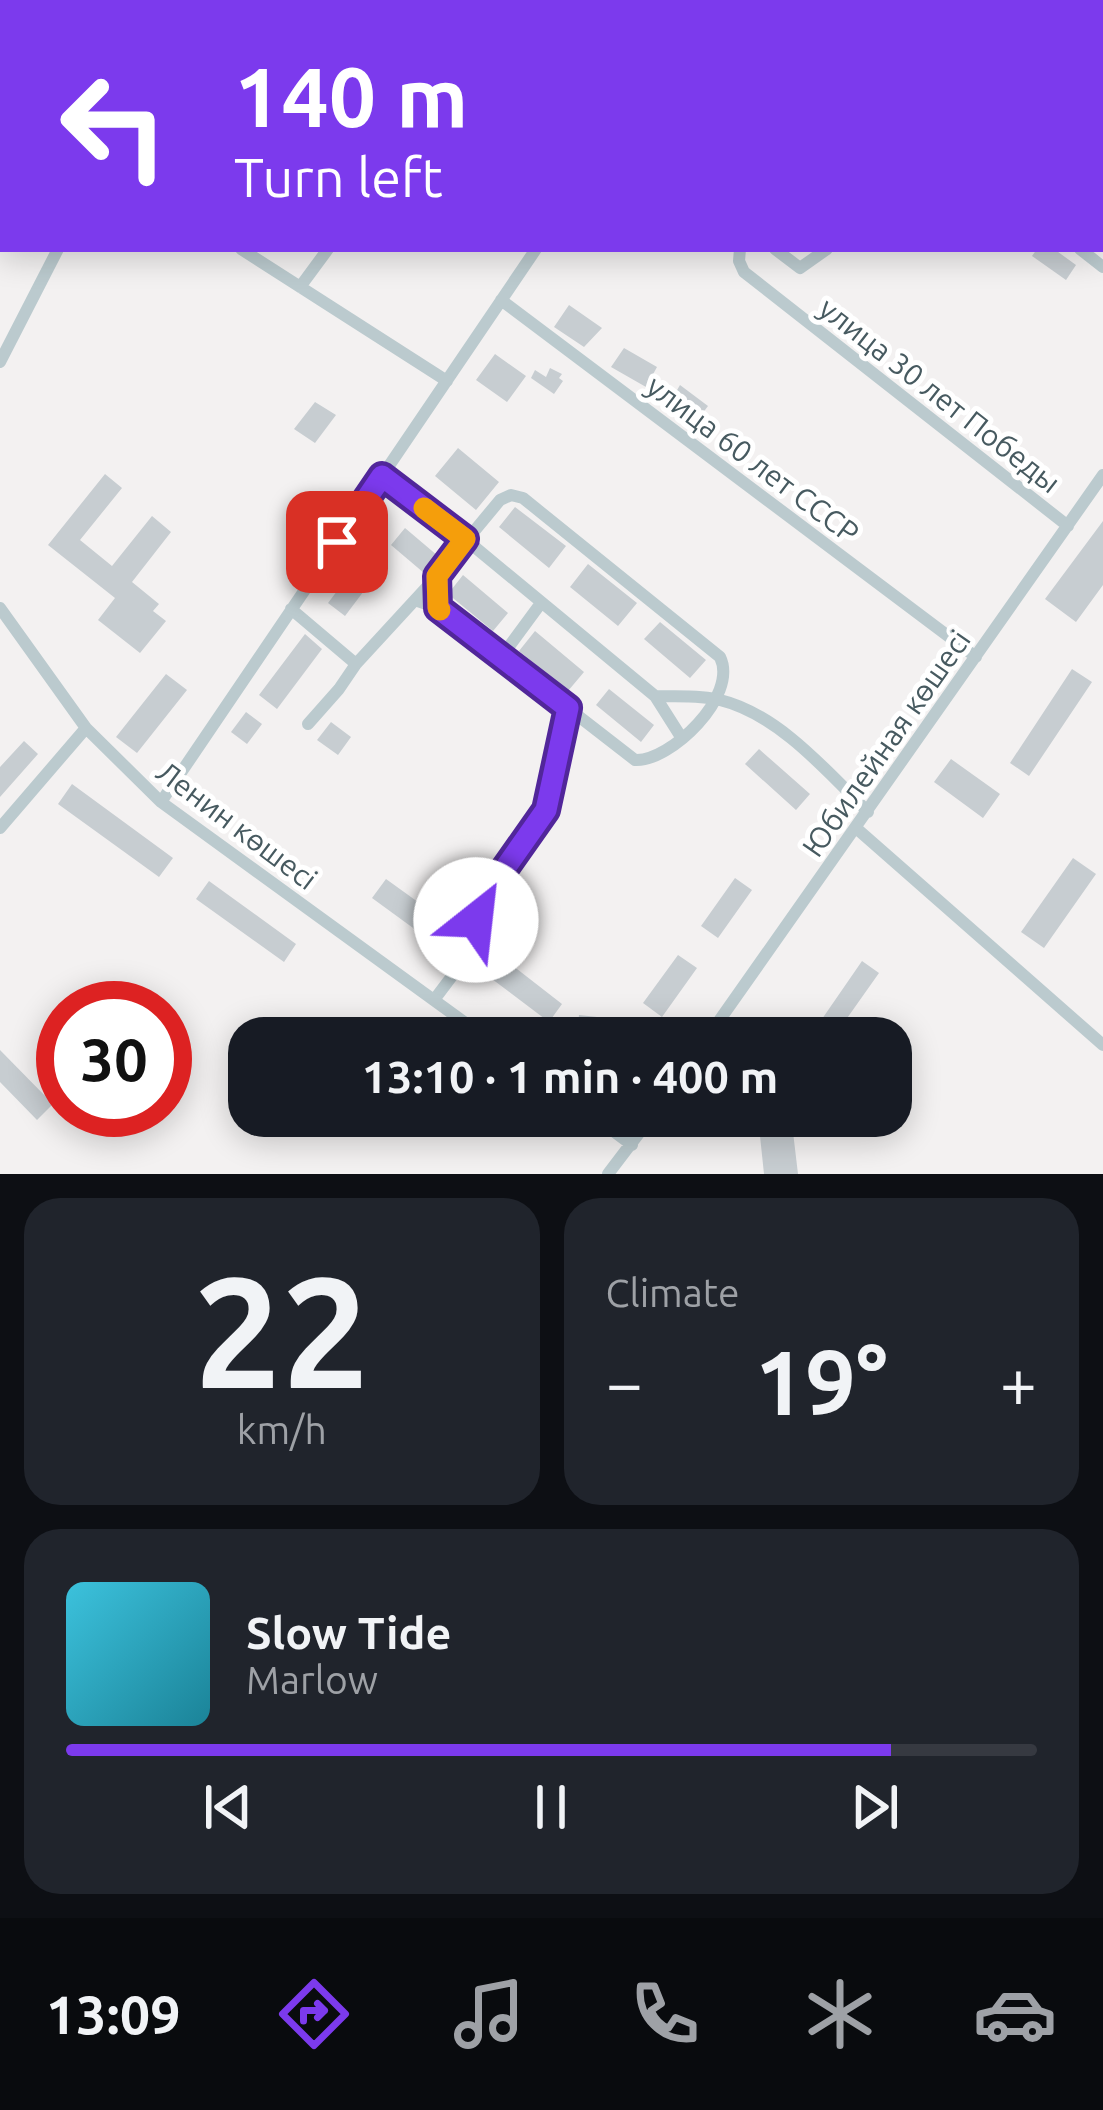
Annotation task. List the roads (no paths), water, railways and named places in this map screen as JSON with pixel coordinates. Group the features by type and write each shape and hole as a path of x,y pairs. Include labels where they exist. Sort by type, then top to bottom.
{"street":[{"path":"0,362 56,252"},
{"path":"246,252 447,381"},
{"path":"300,286 326,252"},
{"path":"161,802 534,252"},
{"name":"улица 30 лет Победы","path":"740,252 744,272 1068,526"},
{"name":"улица 30 лет Победы","path":"779,252 800,268 823,252"},
{"name":"улица 60 лет СССР","path":"501,301 976,657"},
{"name":"Юбилейная көшесі","path":"722,1017 1103,475"},
{"path":"382,476 655,696 680,737"},
{"path":"308,724 465,539 500,500 511,495 524,498 720,657 724,678 710,711 655,757 634,760 438,608 415,600"},
{"path":"437,576 438,608"},
{"path":"502,656 541,603"},
{"name":"Ленин көшесі","path":"0,608 86,728 161,802 457,1017"},
{"path":"291,609 356,664"},
{"path":"655,696 716,698 762,716 868,812"},
{"path":"434,1000 480,939 476,911 546,810 568,708"},
{"path":"0,828 86,728"},
{"path":"856,828 1103,1045"},
{"path":"622,1137 632,1144"},
{"path":"608,1174 637,1137"}]}
